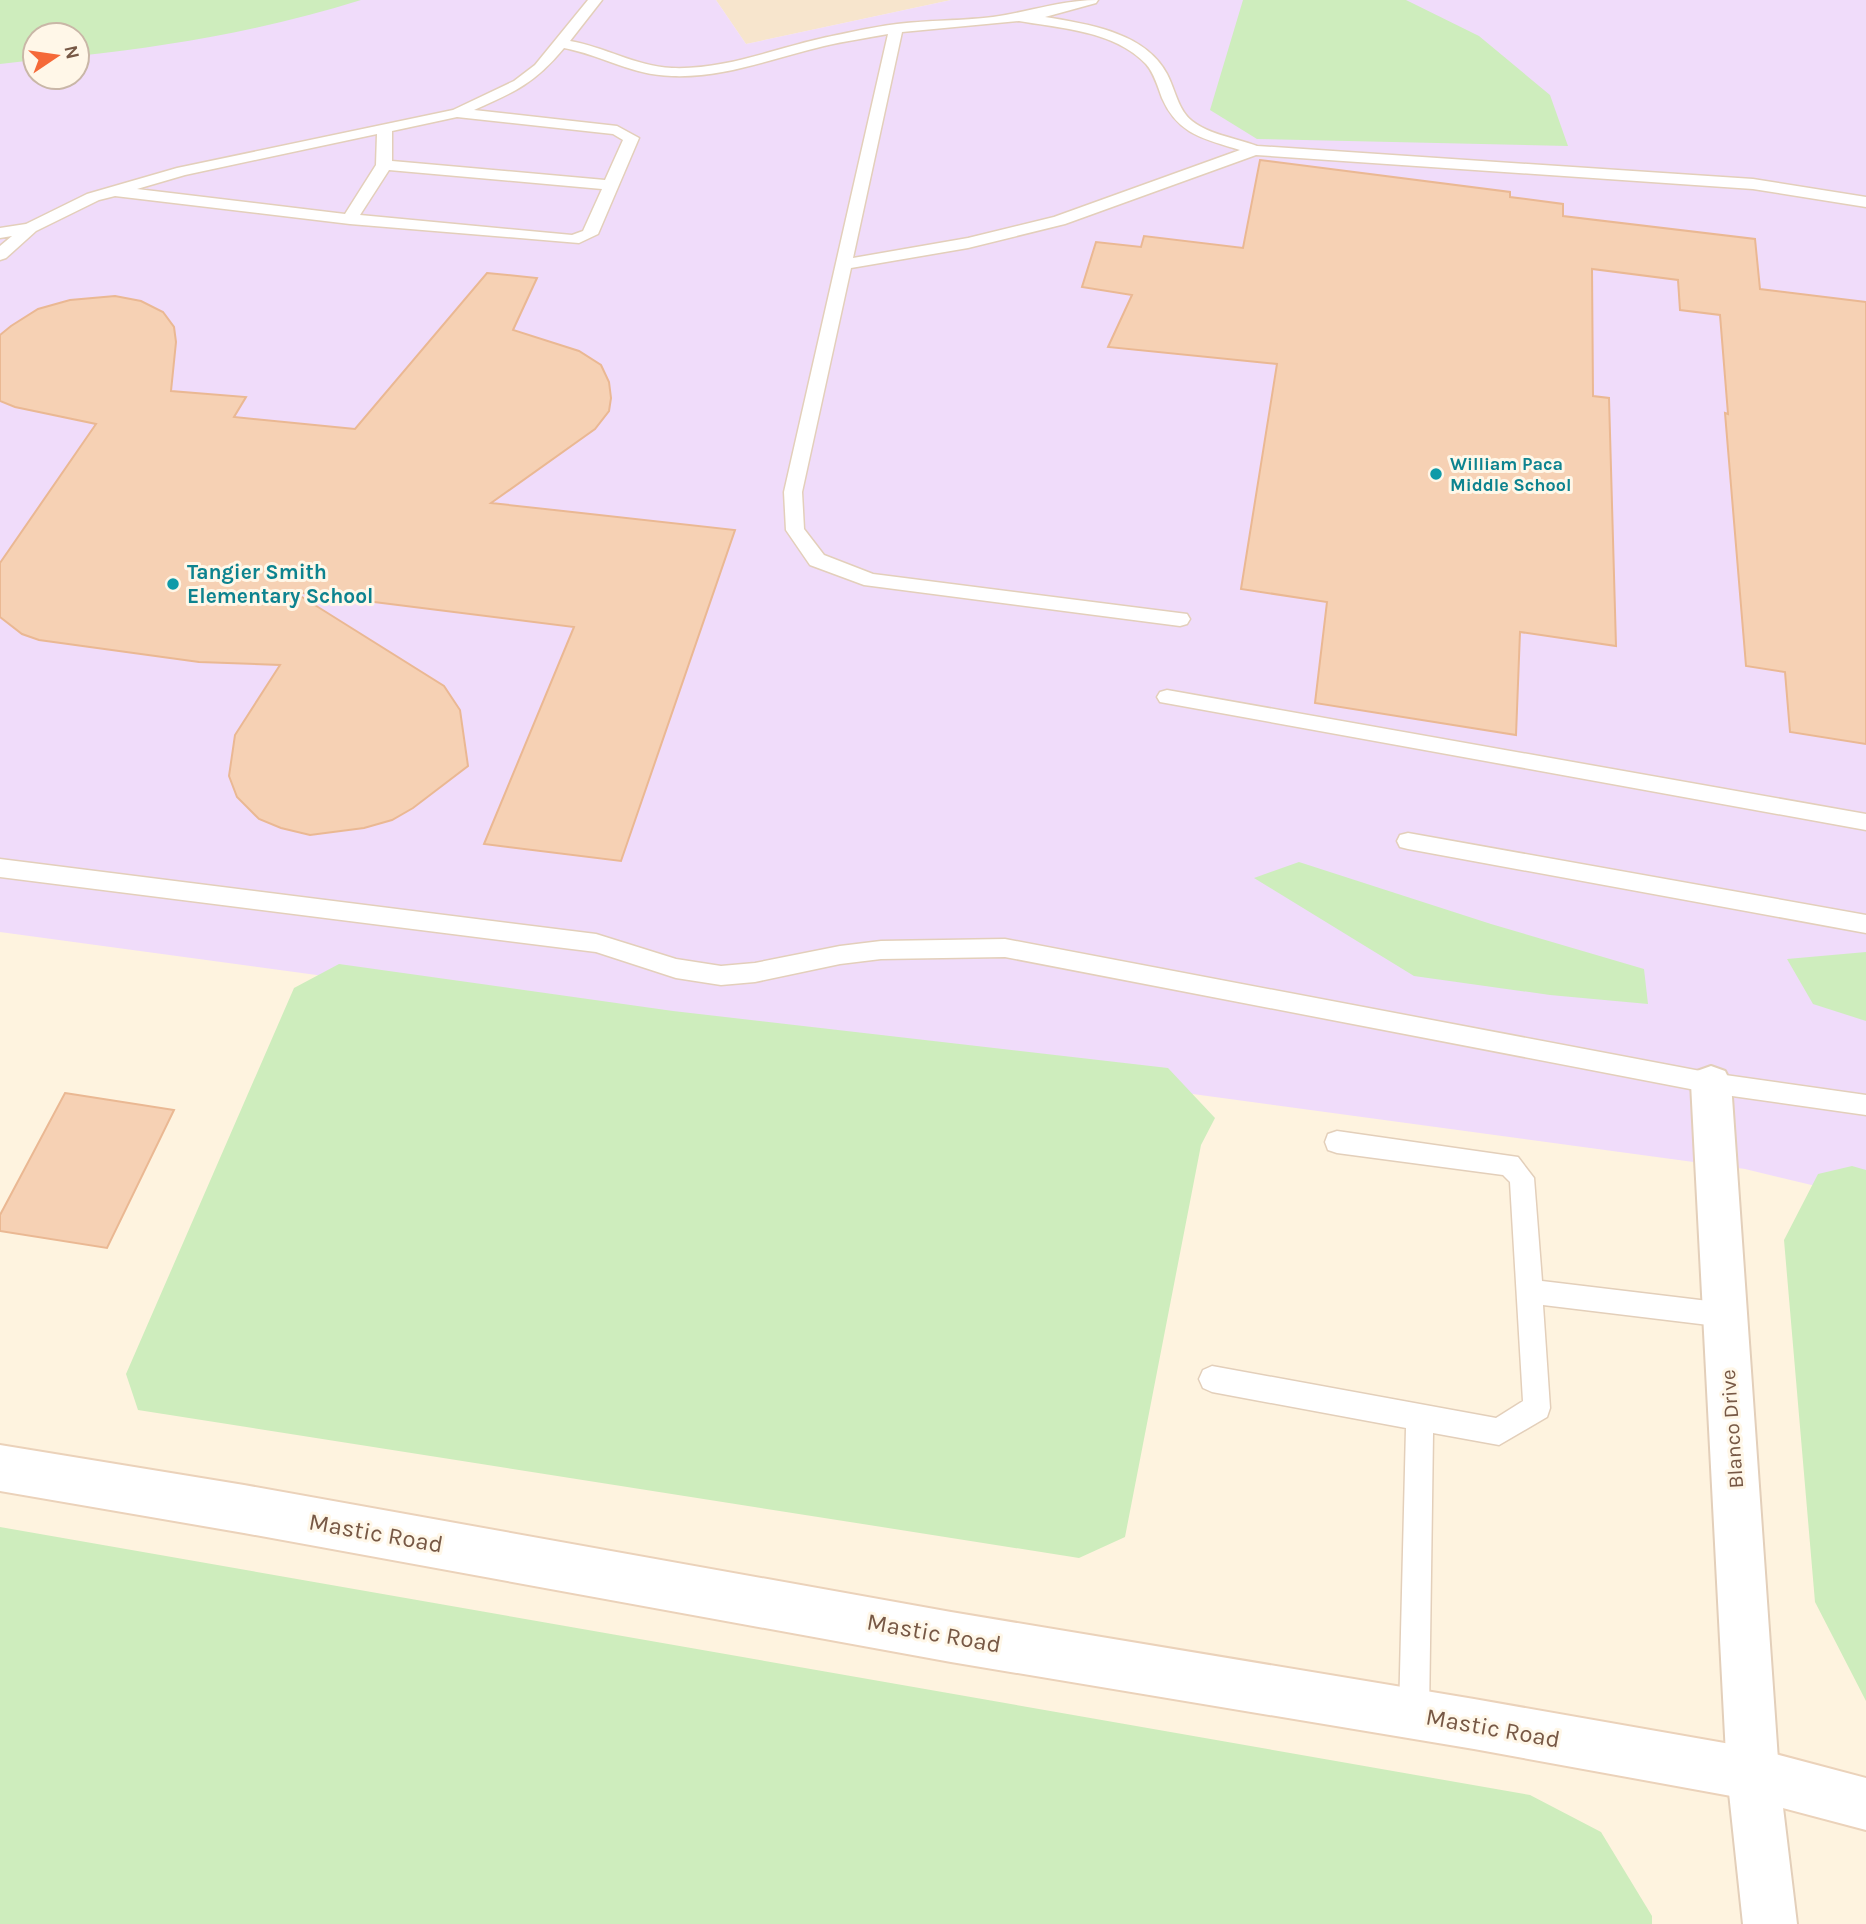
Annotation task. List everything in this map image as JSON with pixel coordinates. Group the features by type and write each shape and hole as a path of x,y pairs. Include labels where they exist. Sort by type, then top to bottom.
{"main road":[{"name":"Blanco Drive","path":"1711,1083 1753,1774 1770,1924"},
{"name":"Mastic Road","path":"0,1468 244,1509 951,1637 1415,1714 1753,1774 1866,1804"}],"lane":[{"path":"0,255 30,228 93,197 182,171 457,113 519,83 540,68 595,0"},
{"path":"560,43 593,50 624,64 670,72 716,71 824,42 896,28 992,21 1091,0"},
{"path":"1020,16 1084,27 1132,46 1152,61 1181,119 1193,128 1255,150 1753,184 1866,202"},
{"path":"896,28 793,492 795,530 817,560 871,580 1180,619"},
{"path":"115,191 350,219 573,240 590,234 631,138 617,130 457,113"},
{"path":"350,219 384,165 385,128"},
{"path":"844,264 941,250 1089,211 1212,162 1255,150"},
{"path":"384,165 612,185"},
{"path":"0,233 30,228"},
{"path":"1167,697 1866,822"},
{"path":"1408,841 1866,925"},
{"path":"0,868 596,943 650,961 704,974 755,975 840,955 926,946 1005,948 1711,1083 1866,1105"},
{"path":"1212,1379 1499,1432 1537,1408 1522,1178 1509,1165 1337,1142"},
{"path":"1531,1292 1725,1315"},
{"path":"1415,1714 1420,1417"}],"shaded area":[{"path":"0,0 716,0 746,44 951,0 1866,0 1866,1198 1745,1169 0,932"},
{"path":"716,0 951,0 746,44"}],"green space":[{"path":"0,0 361,0 291,20 220,35 91,54 91,21 21,21 21,62 0,64"},
{"path":"1243,0 1406,0 1479,36 1550,95 1568,146 1257,139 1210,110"},
{"path":"1299,862 1491,924 1644,969 1648,1004 1550,995 1414,976 1254,878"},
{"path":"1866,952 1866,1021 1813,1004 1787,959"},
{"path":"339,964 673,1011 1168,1068 1215,1118 1201,1145 1125,1537 1079,1558 138,1410 126,1374 294,988"},
{"path":"1852,1166 1866,1170 1866,1701 1815,1602 1784,1240 1818,1174"},
{"path":"0,1527 1530,1795 1601,1832 1652,1916 1652,1924 0,1924"}],"building":[{"name":"William Paca Middle School","path":"1260,160 1510,192 1510,197 1563,204 1563,216 1755,239 1760,289 1866,302 1866,744 1790,732 1785,672 1746,666 1725,413 1728,414 1720,315 1680,310 1678,280 1592,269 1593,396 1609,398 1616,646 1520,632 1516,735 1315,703 1327,602 1241,589 1277,364 1108,347 1132,295 1082,287 1096,242 1141,247 1144,236 1243,248"},
{"name":"Tangier Smith Elementary School","path":"487,273 537,278 513,330 579,351 601,365 609,382 611,398 609,411 595,429 491,503 735,530 621,861 484,844 574,627 294,592 444,686 460,710 468,766 413,808 392,820 364,828 310,835 259,819 237,797 229,776 235,735 280,665 199,662 39,640 22,634 0,617 0,563 96,424 15,407 0,401 0,335 11,326 38,309 70,300 115,296 141,301 163,312 174,327 176,342 171,391 246,397 234,417 355,429"},
{"path":"65,1093 174,1110 107,1248 0,1231 0,1215"}],"place":[{"name":"William Paca Middle School","path":"1436,474"},
{"name":"Tangier Smith Elementary School","path":"173,584"}]}
